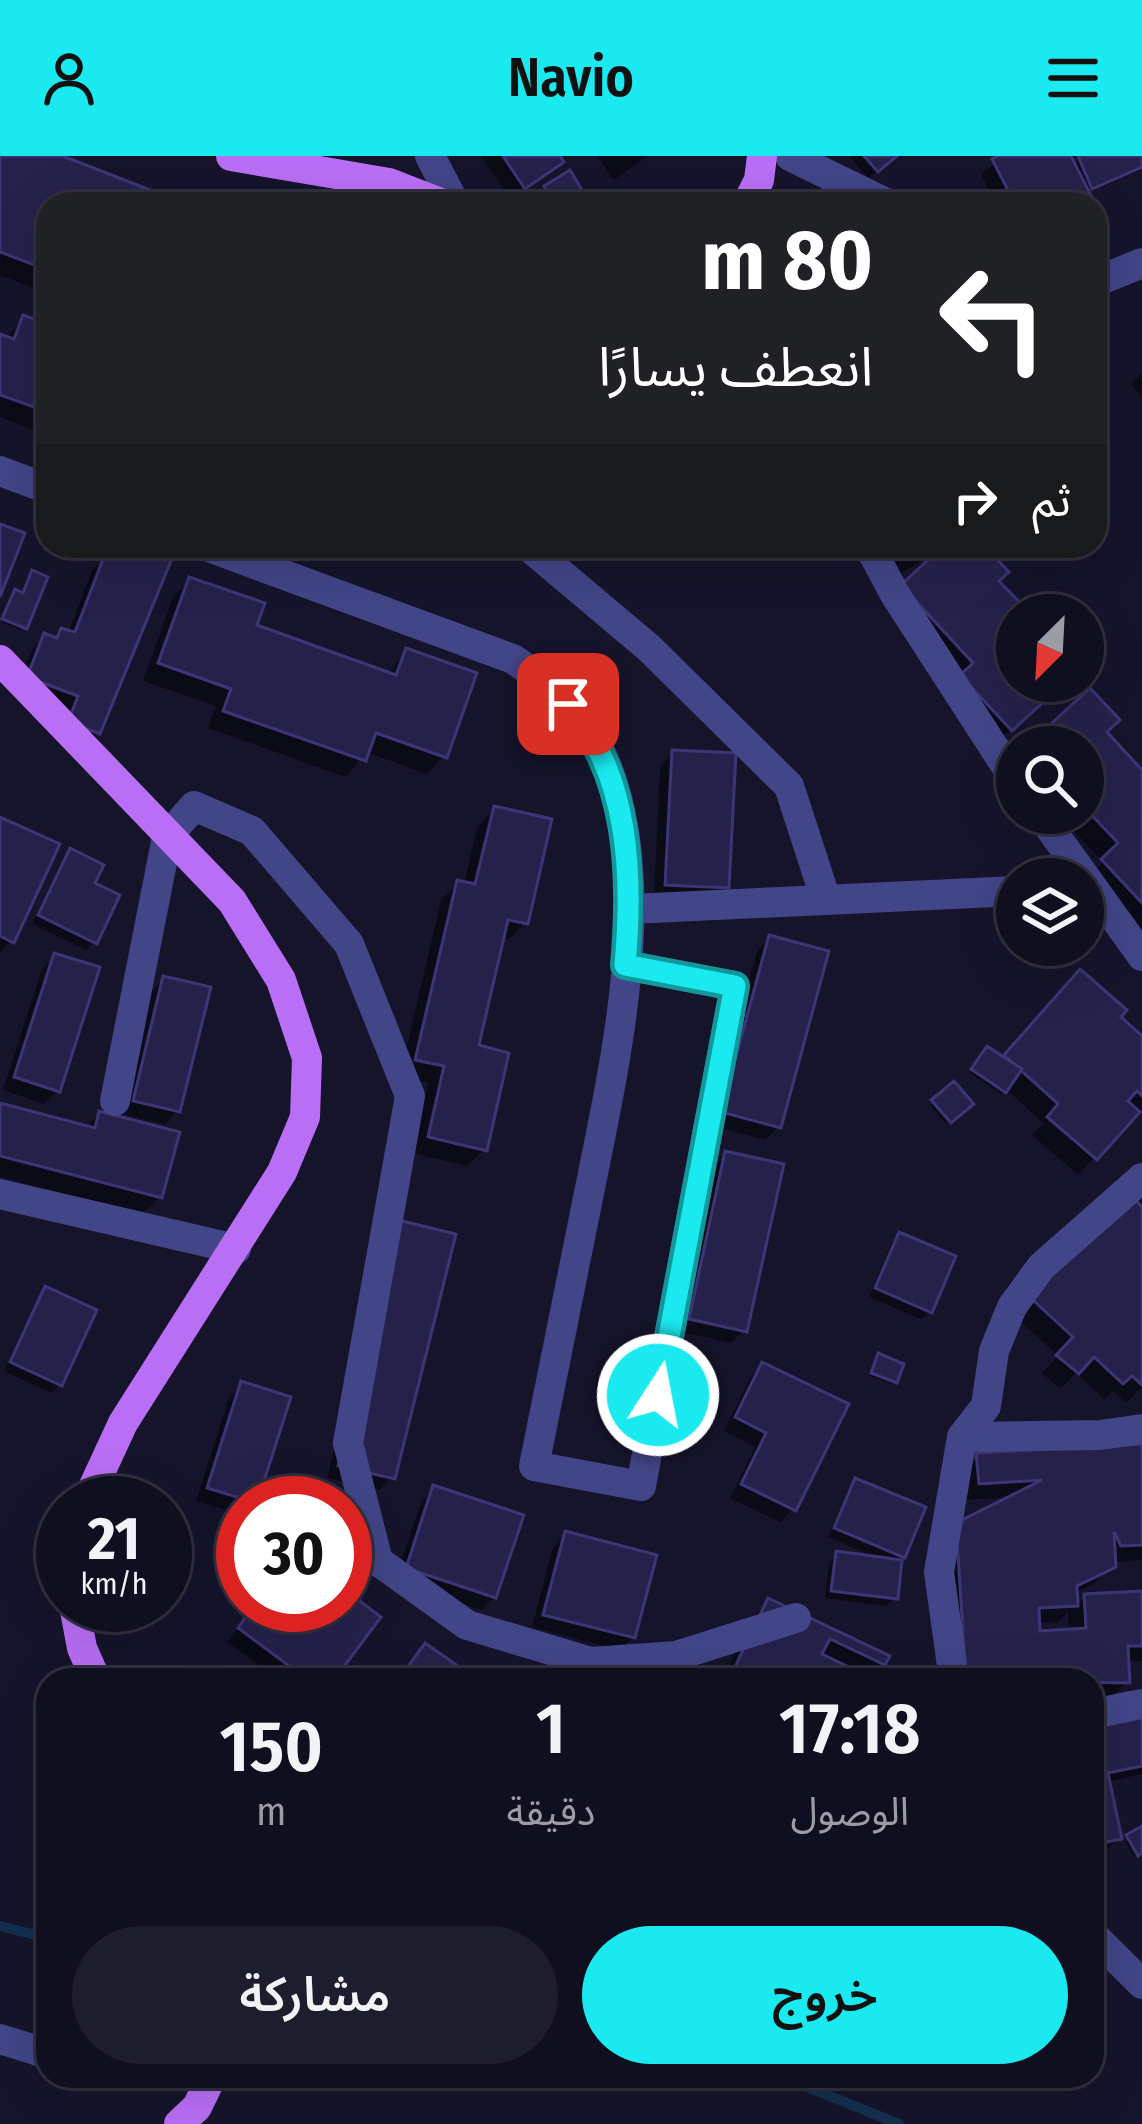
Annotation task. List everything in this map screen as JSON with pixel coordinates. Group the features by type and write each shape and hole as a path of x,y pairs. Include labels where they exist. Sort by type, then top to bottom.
{"main road":[{"path":"231,156 389,183 412,192"},
{"path":"754,192 762,156"},
{"path":"0,660 232,901 281,980 307,1058 305,1117 282,1172 123,1423 98,1476"},
{"path":"79,1632 91,1668"},
{"path":"179,2124 197,2107 206,2088"}],"street":[{"path":"430,156 449,192"},
{"path":"790,156 864,192"},
{"path":"1107,278 1142,262"},
{"path":"0,471 36,484"},
{"path":"239,558 513,659 551,684 585,723 613,783 626,852 630,909 616,1059 534,1466 641,1486 735,986 625,965"},
{"path":"542,558 649,648 789,786 826,900"},
{"path":"875,558 996,751"},
{"path":"116,1101 167,837 194,806 252,831 350,944 410,1096 348,1443 377,1562 467,1625 591,1662 676,1656 796,1618"},
{"path":"630,909 996,892"},
{"path":"1104,908 1142,956"},
{"path":"952,1668 939,1572 962,1437 986,1406 994,1351 1012,1307 1041,1267 1142,1178"},
{"path":"0,1194 236,1249"},
{"path":"962,1437 1100,1436 1142,1429"},
{"path":"1104,1712 1142,1704"},
{"path":"1104,1946 1142,1984"},
{"path":"0,2039 36,2050"}],"building":[{"path":"0,156 63,156 155,192 36,192 36,266 0,252"},
{"path":"503,156 560,156 564,162 525,189"},
{"path":"864,156 897,156 878,172"},
{"path":"1071,156 1089,192 1009,192 992,159"},
{"path":"1078,156 1142,156 1142,167 1092,189"},
{"path":"570,170 583,192 547,192 544,186"},
{"path":"23,315 36,320 36,408 0,395 0,334 14,339"},
{"path":"0,524 25,533 0,597"},
{"path":"103,558 172,558 100,734 68,722 78,696 27,677 44,633 57,638 61,628 75,632"},
{"path":"930,558 996,558 1009,572 999,581 1012,594 996,594 996,702 1043,702 1017,726 1007,726 960,675 973,663 901,585"},
{"path":"32,570 48,577 27,629 2,619 15,589 23,593"},
{"path":"189,577 265,603 257,625 396,675 406,648 477,673 447,758 376,733 366,761 223,711 231,689 158,663"},
{"path":"1075,702 1103,702 1120,720 1107,732 1142,770 1142,903 1102,858 1118,843 1104,828 1104,726 1049,726"},
{"path":"672,750 736,753 729,888 665,885"},
{"path":"494,806 552,819 528,924 508,920 479,1045 509,1053 487,1151 428,1137 444,1066 415,1060 457,880 475,884"},
{"path":"0,817 60,844 14,943 0,936"},
{"path":"70,848 104,865 95,883 120,895 97,944 38,915"},
{"path":"769,935 829,951 781,1128 721,1112"},
{"path":"54,953 100,967 60,1092 14,1077"},
{"path":"1080,969 1127,1010 1121,1017 1142,1036 1142,1096 1137,1091 1128,1101 1140,1112 1097,1160 1047,1117 1058,1104 1004,1055"},
{"path":"163,976 211,987 180,1112 133,1101"},
{"path":"987,1046 1022,1069 1006,1093 971,1069"},
{"path":"954,1081 974,1104 951,1123 931,1100"},
{"path":"0,1103 95,1128 99,1111 180,1132 162,1198 0,1156"},
{"path":"725,1151 784,1164 747,1332 689,1319"},
{"path":"1127,1191 1142,1207 1142,1385 1132,1376 1123,1384 1094,1357 1079,1374 1056,1355 1073,1337 1023,1291"},
{"path":"398,1220 456,1234 395,1479 338,1466"},
{"path":"899,1232 956,1256 932,1313 875,1288"},
{"path":"45,1286 97,1310 62,1386 10,1362"},
{"path":"878,1353 904,1364 897,1383 871,1373"},
{"path":"762,1362 849,1404 796,1511 741,1484 766,1433 735,1417"},
{"path":"241,1381 291,1397 266,1476 216,1476 216,1491 207,1488"},
{"path":"1142,1444 1142,1545 1121,1546 1114,1532 1116,1567 1077,1586 1078,1606 1039,1608 1040,1631 1086,1628 1084,1594 1142,1591 1142,1646 1128,1646 1130,1683 1104,1683 1104,1668 965,1668 956,1523 1042,1480 979,1484 976,1453"},
{"path":"855,1478 926,1507 905,1558 834,1528"},
{"path":"433,1485 524,1515 496,1598 406,1568"},
{"path":"565,1531 657,1555 635,1638 543,1615"},
{"path":"836,1551 902,1560 898,1599 831,1591"},
{"path":"768,1598 890,1656 885,1665 830,1639 822,1654 851,1668 734,1668"},
{"path":"243,1632 370,1632 343,1668 292,1668"},
{"path":"425,1643 461,1668 407,1668"},
{"path":"1142,1711 1142,1766 1108,1773 1122,1839 1104,1843 1104,1719"},
{"path":"1142,1826 1142,1853 1138,1856 1126,1835"}],"waterway":[{"path":"0,1926 36,1935"},
{"path":"810,2088 899,2124"}],"route":[{"path":"568,704 585,723 613,783 626,852 630,909 625,965 735,986 658,1395"}]}
